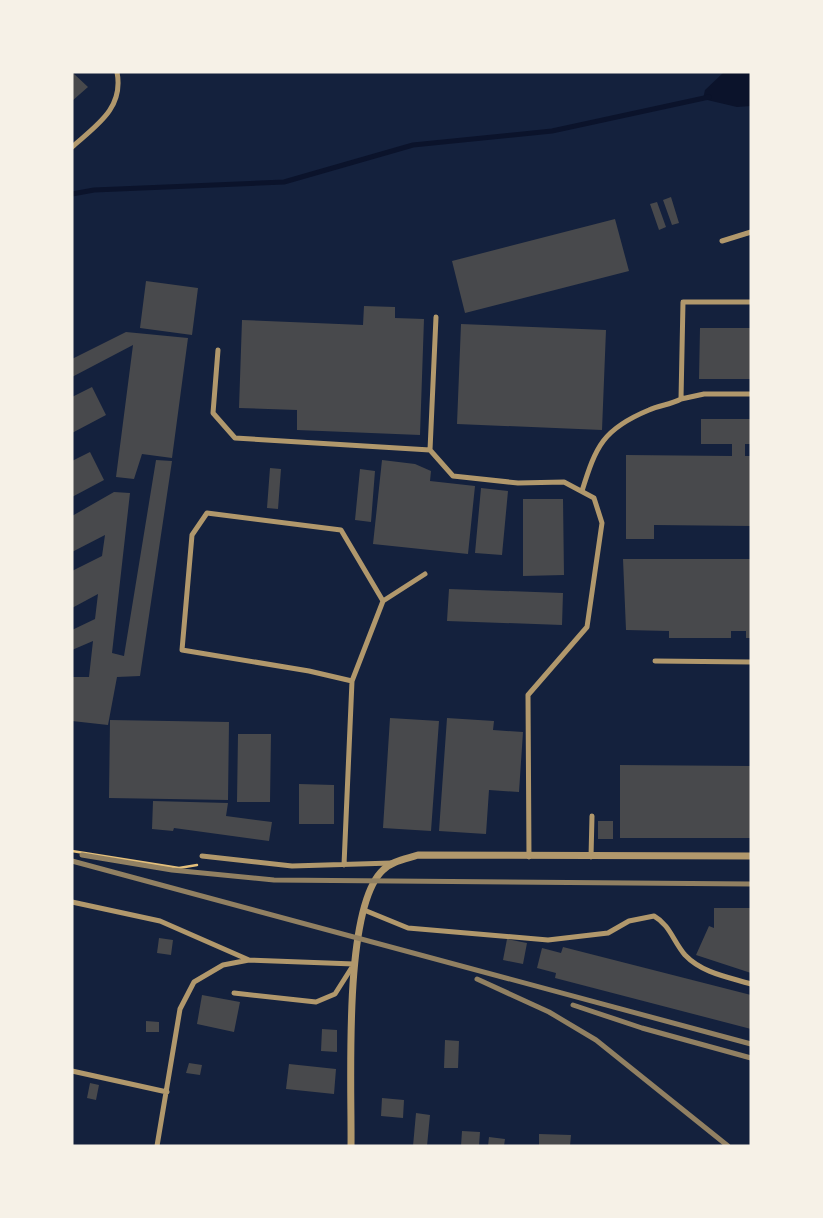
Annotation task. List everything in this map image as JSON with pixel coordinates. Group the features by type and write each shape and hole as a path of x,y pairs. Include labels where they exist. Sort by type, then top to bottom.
{"street":[{"path":"351,1146 354,964 364,910 374,881 392,863 418,855 529,858 751,856"}],"lane":[{"path":"72,147 111,110 120,89 117,72"},
{"path":"722,241 751,232"},
{"path":"681,399 683,302 751,302"},
{"path":"436,317 430,450 453,476 518,484 564,482 594,498 602,523 587,627 528,695 529,858"},
{"path":"218,350 213,413 235,439 430,450"},
{"path":"582,491 597,445 618,427 651,409 681,399 704,394 751,394"},
{"path":"352,681 309,671 182,650 192,535 207,513 341,530 383,601"},
{"path":"344,865 352,681 383,601 425,574"},
{"path":"655,661 751,662"},
{"path":"591,857 592,816"},
{"path":"202,856 292,866 392,863"},
{"path":"72,902 160,921 249,960"},
{"path":"364,910 408,928 548,940 608,933 629,921 654,916 663,921 686,956 709,972 751,984"},
{"path":"157,1146 180,1009 194,982 223,965 249,960 354,964"},
{"path":"234,993 316,1002 335,994 354,964"},
{"path":"72,1071 167,1092"}],"path":[{"path":"72,851 179,868 200,865 202,856"}],"water":[{"path":"724,72 751,72 751,106 737,107 703,99 705,90"}],"building":[{"path":"72,72 88,87 72,101"},
{"path":"671,197 679,223 672,225 663,200"},
{"path":"657,202 666,227 659,230 650,204"},
{"path":"615,219 629,271 465,313 452,261"},
{"path":"146,281 198,288 192,335 140,328"},
{"path":"364,306 395,307 395,318 424,319 420,435 297,430 297,410 239,408 242,320 363,325"},
{"path":"461,324 606,330 602,430 457,424"},
{"path":"700,328 751,328 751,379 699,379"},
{"path":"126,332 188,338 172,458 142,454 134,479 116,477 133,345 72,377 72,359"},
{"path":"92,387 106,415 72,433 72,397"},
{"path":"701,419 751,419 751,444 745,444 745,456 751,456 751,526 654,525 654,539 626,539 626,455 732,456 732,444 701,444"},
{"path":"90,452 104,480 72,497 72,461"},
{"path":"156,460 172,461 140,676 117,677 108,725 72,721 72,677 89,677 93,641 72,650 72,630 95,619 98,594 72,608 72,571 102,556 105,535 72,552 72,516 114,492 130,493 112,653 124,656"},
{"path":"382,460 415,464 431,471 430,481 475,486 468,554 373,544"},
{"path":"270,468 281,469 278,509 267,508"},
{"path":"360,469 375,471 371,522 355,520"},
{"path":"481,488 508,491 502,555 475,553"},
{"path":"523,499 563,499 564,575 523,576"},
{"path":"623,559 751,559 751,638 746,638 746,631 731,631 731,638 669,638 669,631 626,630"},
{"path":"449,589 563,593 562,625 447,621"},
{"path":"390,718 439,721 431,831 383,828"},
{"path":"447,718 494,721 493,730 523,732 519,792 489,790 486,834 439,831"},
{"path":"110,720 229,722 228,800 109,798"},
{"path":"238,734 271,734 270,802 237,802"},
{"path":"620,765 751,766 751,838 620,838"},
{"path":"299,784 334,785 334,824 299,824"},
{"path":"153,801 228,803 226,816 272,822 269,841 174,828 173,831 152,829"},
{"path":"598,821 613,821 613,839 598,839"},
{"path":"714,908 751,908 751,973 696,955 709,926 714,928"},
{"path":"159,938 173,940 171,955 157,953"},
{"path":"507,939 527,943 523,964 503,960"},
{"path":"563,947 751,995 751,1029 555,978 556,973 537,968 542,948 561,953"},
{"path":"202,995 240,1002 234,1032 197,1024"},
{"path":"146,1021 159,1022 159,1032 146,1032"},
{"path":"322,1029 337,1030 337,1052 321,1051"},
{"path":"445,1040 459,1041 458,1068 444,1068"},
{"path":"189,1063 202,1065 200,1075 186,1073"},
{"path":"289,1064 336,1069 334,1094 286,1089"},
{"path":"90,1083 99,1085 96,1100 87,1098"},
{"path":"382,1098 404,1100 403,1118 381,1116"},
{"path":"416,1113 430,1115 427,1146 413,1146"},
{"path":"462,1131 480,1132 479,1146 461,1146"},
{"path":"539,1134 571,1135 570,1146 539,1146"},
{"path":"489,1137 505,1139 504,1146 488,1146"}],"waterway":[{"path":"72,194 94,190 284,182 413,145 552,131 709,97"}],"railway":[{"path":"82,855 172,870 274,880 751,884"},
{"path":"72,861 751,1044"},
{"path":"477,979 549,1012 596,1040 728,1146"},
{"path":"573,1005 642,1028 751,1058"}]}
